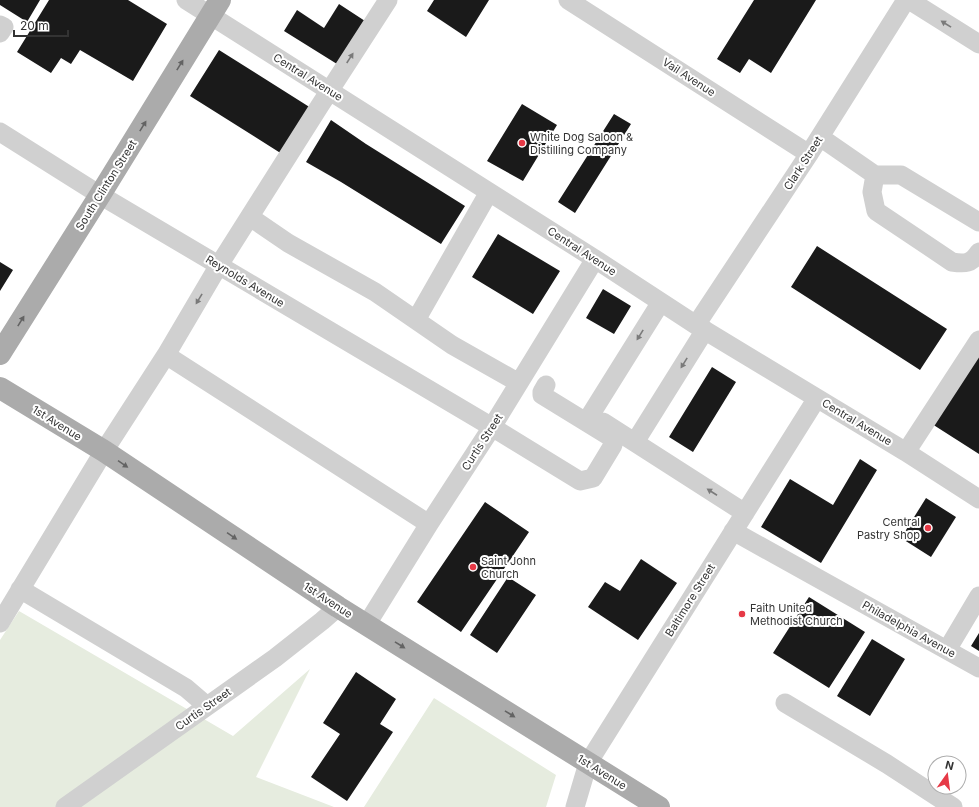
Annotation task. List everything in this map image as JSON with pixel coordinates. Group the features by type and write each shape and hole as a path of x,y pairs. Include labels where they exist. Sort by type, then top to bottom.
{"main road":[{"name":"South Clinton Street","path":"0,354 215,8"},
{"name":"1st Avenue","path":"0,388 104,451 338,607 659,807"}],"street":[{"name":"Central Avenue","path":"186,0 215,8 329,91 595,259 700,328 906,452 979,499"},
{"path":"0,623 104,451 166,355 219,265 388,0"},
{"name":"Vail Avenue","path":"568,0 809,154"},
{"path":"908,0 979,44"},
{"name":"Clark Street","path":"635,442 700,328 908,0"},
{"path":"0,25 4,27 0,33"},
{"name":"Reynolds Avenue","path":"0,132 100,195 492,427 580,481 593,478 613,445 612,438 588,418"},
{"path":"820,137 875,175 901,175 979,222"},
{"path":"875,175 872,192 876,211 952,262 964,264 974,259 979,252"},
{"path":"416,320 489,192"},
{"path":"250,217 288,243 375,292 452,344 522,378 546,385 588,418 635,442 745,513"},
{"name":"Curtis Street","path":"367,624 429,524 492,427 595,259"},
{"path":"588,418 661,302"},
{"path":"906,452 979,340"},
{"path":"166,355 429,524"},
{"name":"Baltimore Street","path":"575,807 588,763 817,398"},
{"name":"Philadelphia Avenue","path":"734,531 979,668"},
{"path":"20,589 186,688 207,706"},
{"path":"947,650 979,596"},
{"name":"Curtis Street","path":"65,807 275,658 338,607"},
{"path":"785,703 887,764 953,807"}],"shaded area":[{"path":"19,611 233,736 310,669 256,777 334,807 0,807 0,640"},
{"path":"434,698 556,775 546,807 364,807"}],"building":[{"path":"0,0 40,0 27,22 0,5"},
{"path":"49,0 128,0 167,24 133,81 80,50 71,64 61,58 51,73 17,52"},
{"path":"434,0 489,0 466,37 427,11"},
{"path":"754,0 816,0 771,73 749,59 740,73 717,59"},
{"path":"339,4 365,21 337,64 284,31 297,10 324,28"},
{"path":"219,50 311,108 282,154 190,96"},
{"name":"White Dog Saloon & Distilling Company","path":"522,104 557,125 523,181 487,161"},
{"path":"614,114 631,124 575,213 558,202"},
{"path":"331,120 366,144 465,206 441,244 306,162"},
{"path":"498,234 560,271 533,314 472,277"},
{"path":"817,246 947,329 920,370 791,287"},
{"path":"0,262 13,270 0,291"},
{"path":"603,289 631,306 614,334 586,318"},
{"path":"979,351 979,454 932,424"},
{"path":"712,367 736,382 693,452 669,437"},
{"path":"860,459 877,470 821,563 761,527 790,479 833,505"},
{"name":"Central Pastry Shop","path":"926,498 956,517 931,557 901,538"},
{"name":"Saint John Church","path":"485,502 529,532 461,632 417,602"},
{"path":"641,559 677,583 638,640 588,607 605,582 620,591"},
{"path":"508,577 536,595 497,653 470,635"},
{"path":"809,597 865,632 829,688 773,653"},
{"path":"979,633 979,651 971,646"},
{"path":"872,639 905,659 870,716 837,696"},
{"path":"356,672 396,699 380,724 393,732 347,801 311,777 340,734 323,723"}],"place":[{"name":"White Dog Saloon & Distilling Company","path":"522,143"},
{"name":"Central Pastry Shop","path":"928,528"},
{"name":"Saint John Church","path":"473,567"},
{"name":"Faith United Methodist Church","path":"742,614"}]}
